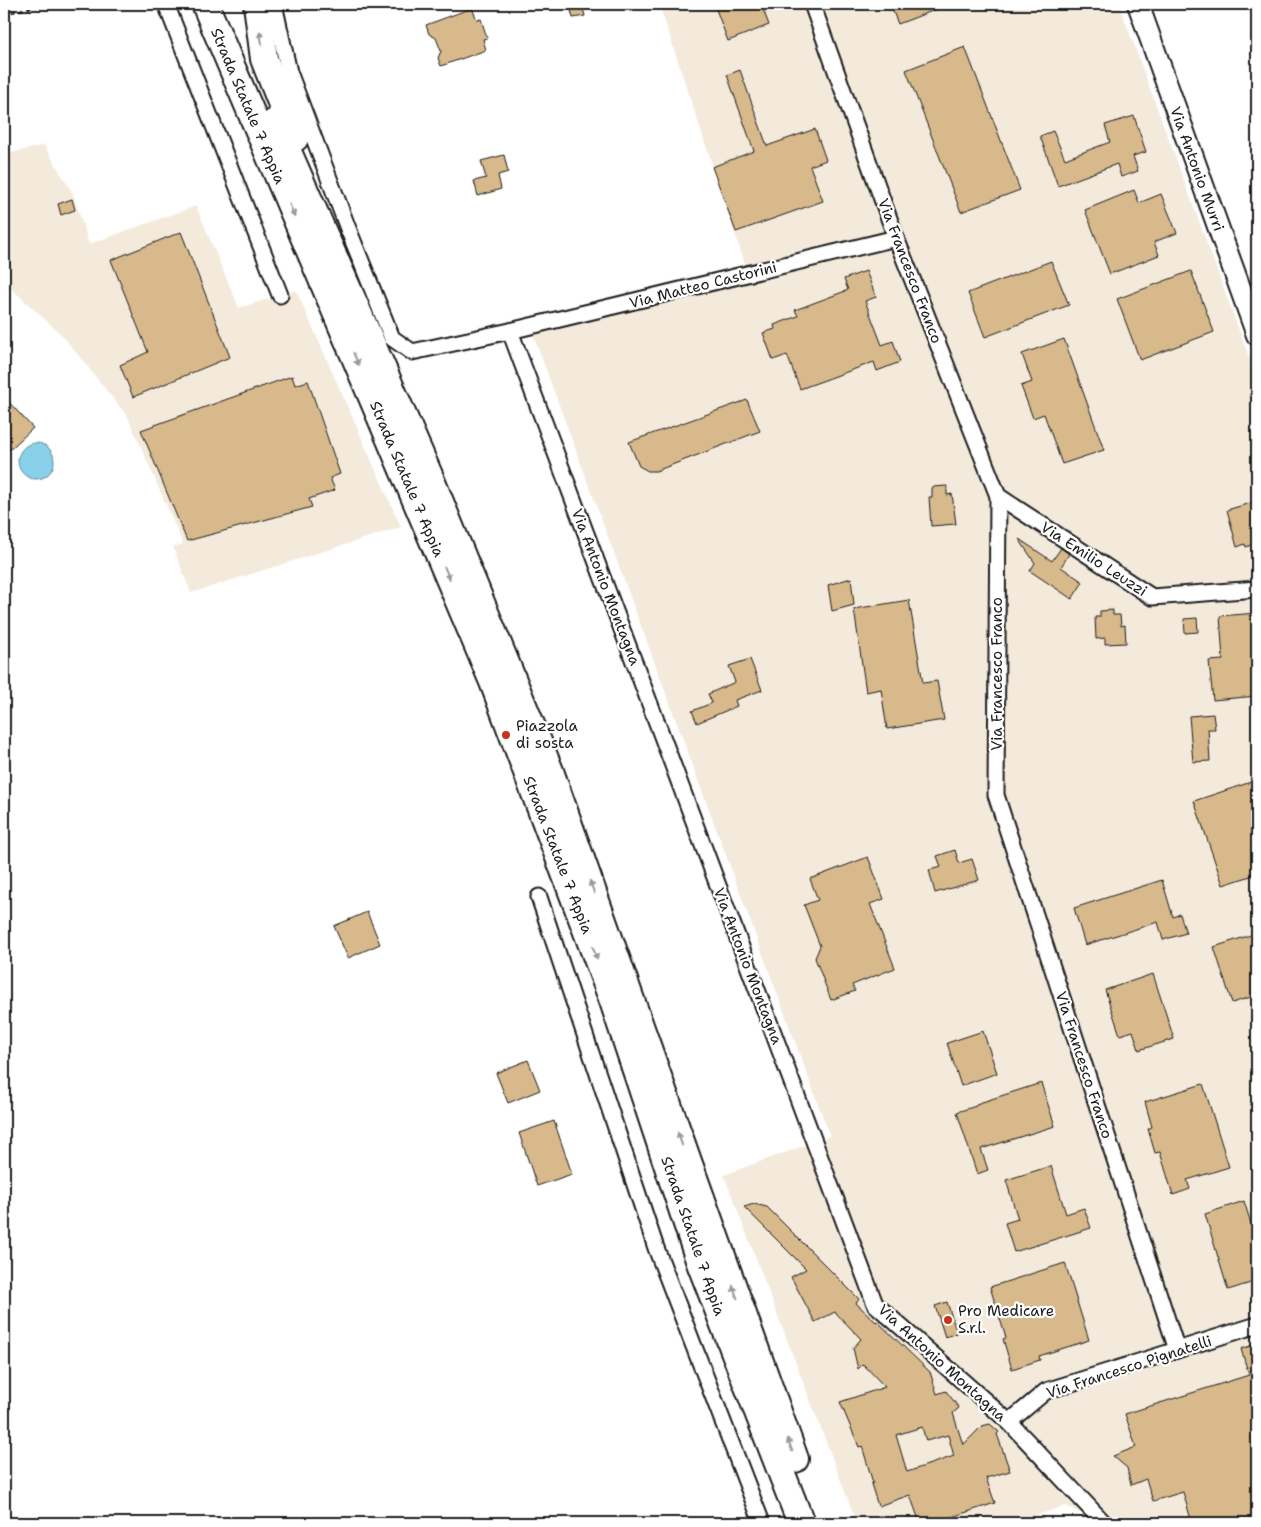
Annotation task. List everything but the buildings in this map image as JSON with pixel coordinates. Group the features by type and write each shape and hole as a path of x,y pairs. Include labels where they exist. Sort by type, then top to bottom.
{"highway":[{"name":"Strada Statale 7 Appia","path":"205,4 493,682 613,1001 700,1263 801,1523"},
{"name":"Strada Statale 7 Appia","path":"225,4 235,32 429,475 550,771 689,1164 820,1523"},
{"path":"257,4 264,59 295,138 345,283"}],"street":[{"path":"166,4 280,295"},
{"name":"Via Matteo Castorini","path":"274,4 288,72 392,338 412,352 510,331 896,238"},
{"name":"Via Francesco Franco","path":"812,4 896,238 998,496 996,795 1177,1350"},
{"name":"Via Antonio Murri","path":"1138,4 1257,335"},
{"name":"Via Antonio Montagna","path":"510,331 875,1304 1009,1422 1104,1523"},
{"name":"Via Emilio Leuzzi","path":"998,496 1152,597 1257,589"},
{"path":"539,897 656,1248 762,1523"},
{"name":"Via Francesco Pignatelli","path":"1009,1422 1046,1391 1257,1325"}],"path":[{"path":"4,14 44,4"}],"shaded area":[{"path":"659,4 1119,4 1257,379 1257,1523 1103,1523 1065,1506 1012,1523 857,1523 724,1175 830,1136 532,332 749,276"},
{"path":"44,145 73,194 89,244 196,206 239,308 296,290 401,527 191,593 173,547 183,544 128,417 62,335 4,282 4,155"}],"water":[{"path":"36,443 43,444 49,448 53,454 53,468 49,474 43,478 36,479 29,478 23,474 19,468 18,461 19,454 23,448 29,444"}],"railway":[{"path":"1253,4 1257,15"}],"place":[{"name":"Piazzola di sosta","path":"506,735"},
{"name":"Pro Medicare S.r.l.","path":"948,1320"}]}
